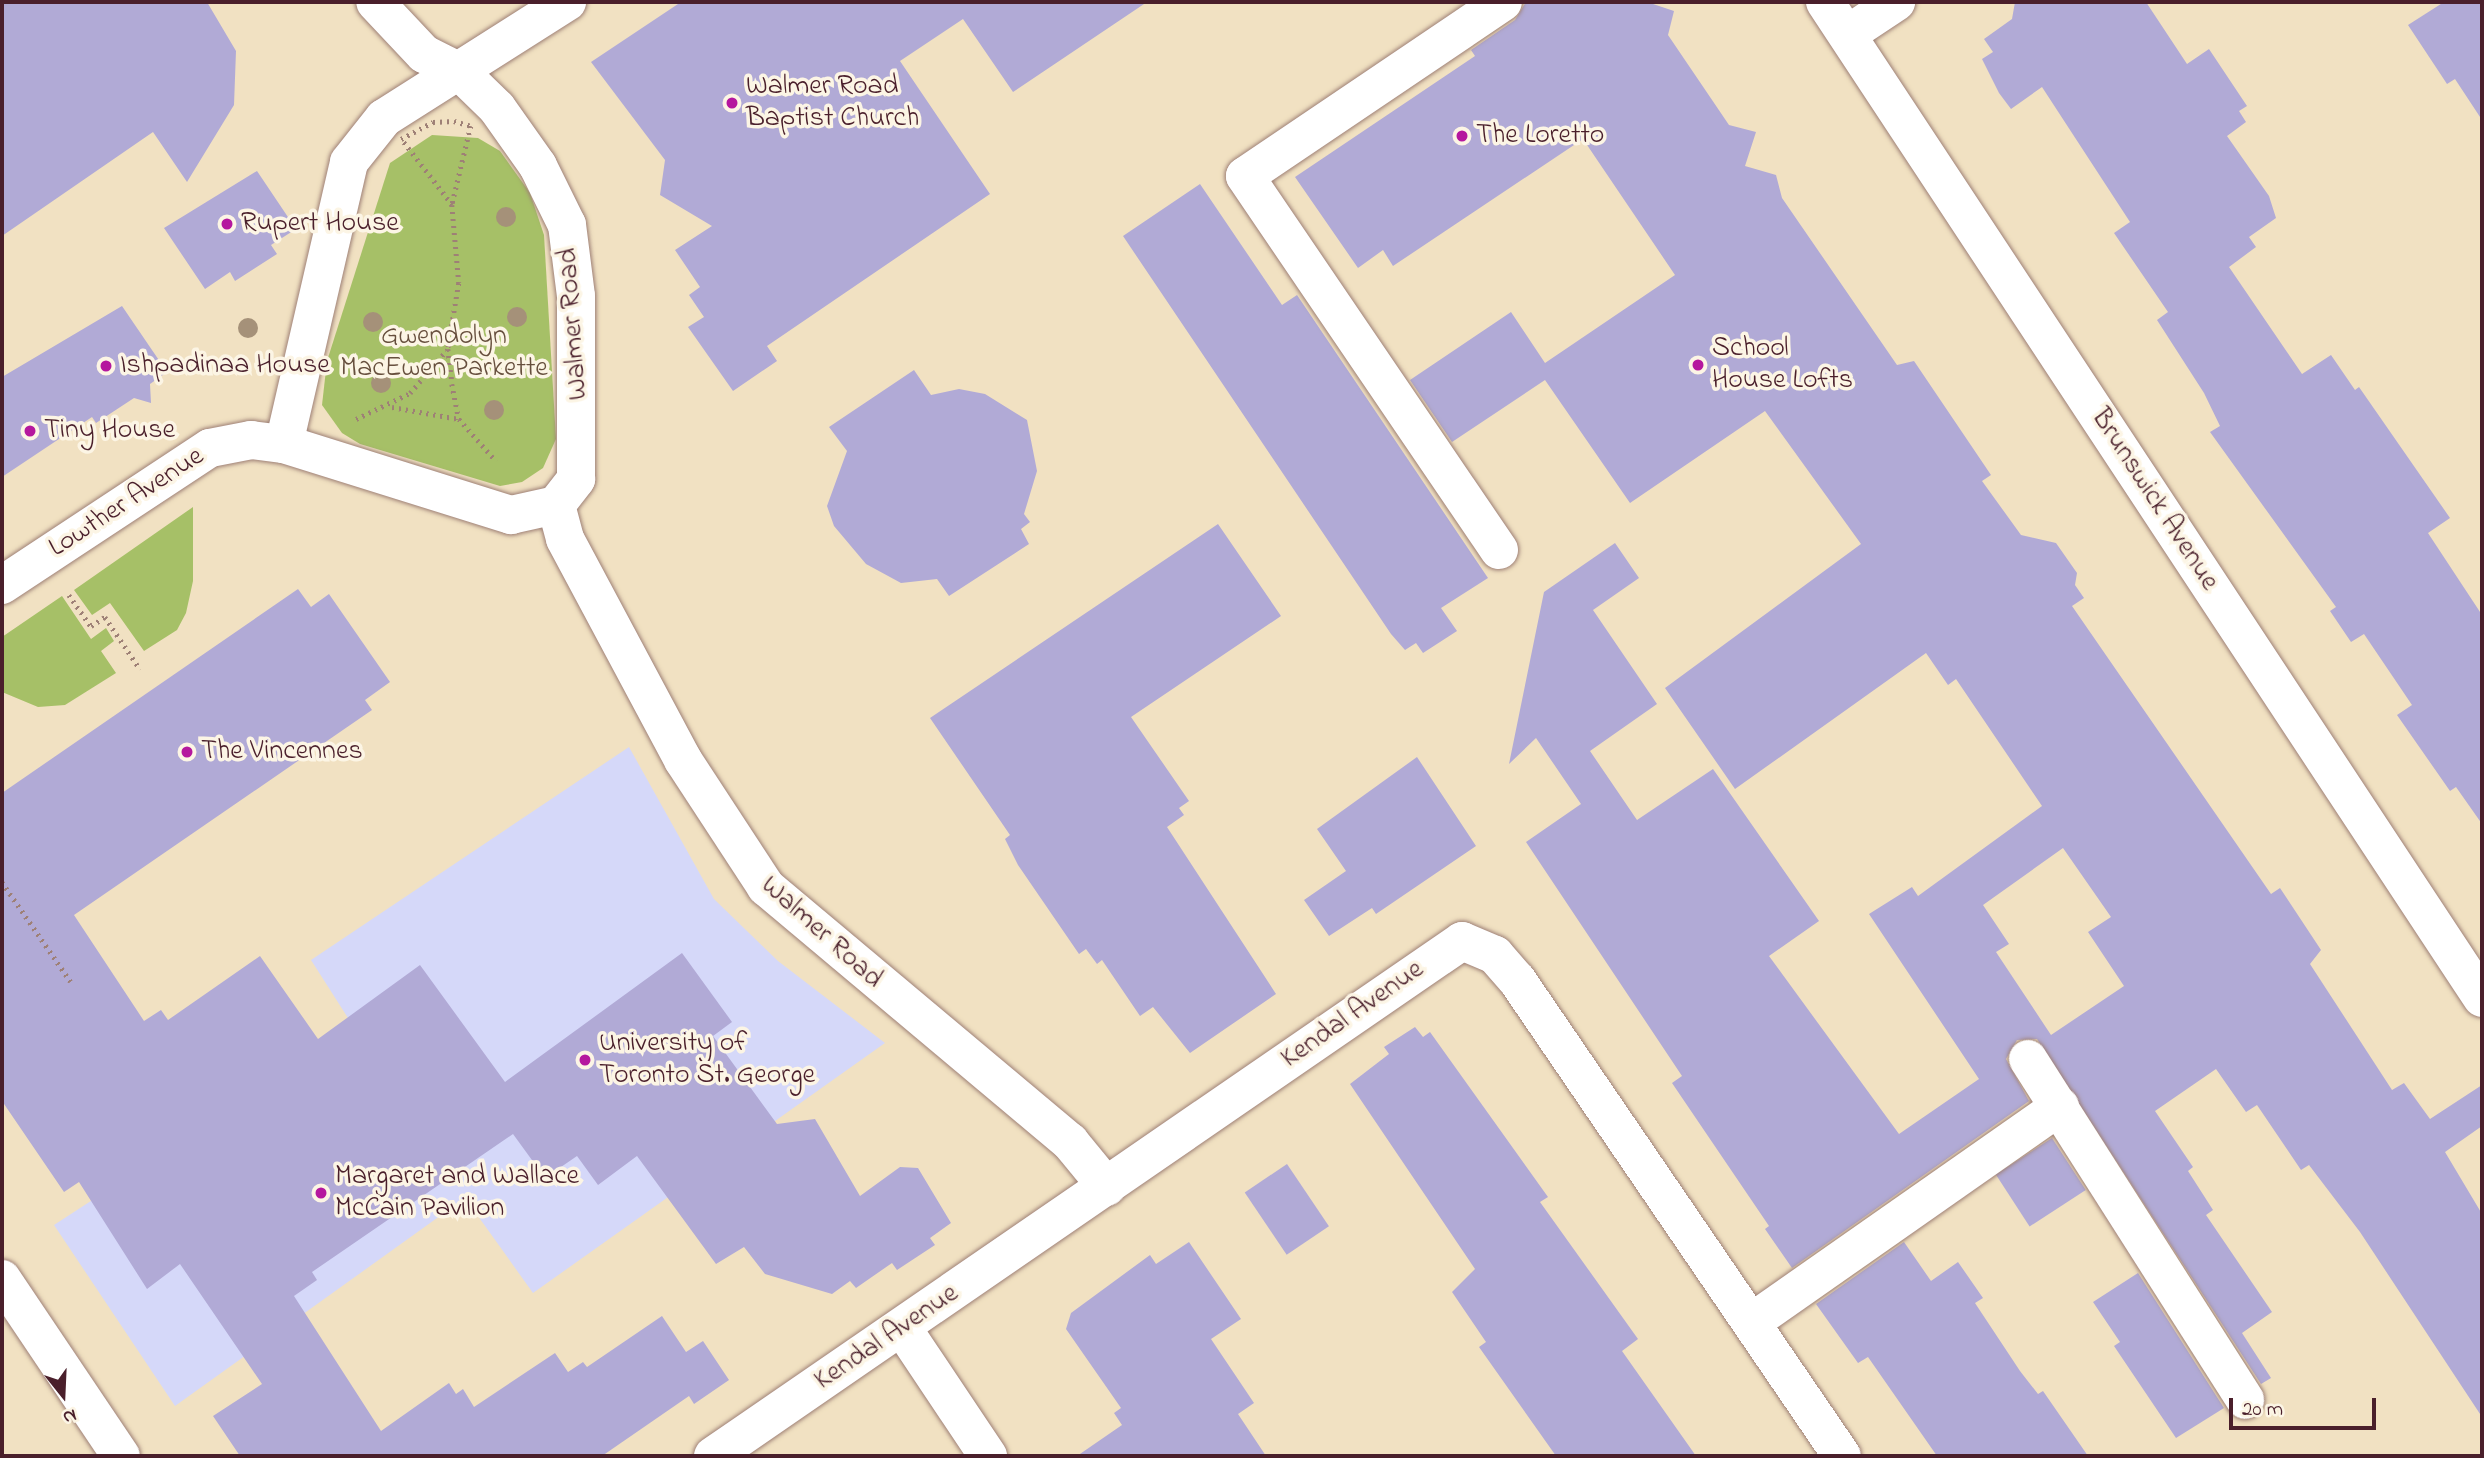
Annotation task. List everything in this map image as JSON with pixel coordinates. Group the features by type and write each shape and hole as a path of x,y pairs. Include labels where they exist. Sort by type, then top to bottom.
{"street":[{"name":"Walmer Road","path":"375,2 424,54 460,72 517,136 567,225 580,436 576,479 556,505 565,538 683,760 766,887 1070,1142 1107,1187"},
{"path":"556,505 511,515 284,444 349,162 384,118 567,2"},
{"path":"1499,550 1245,176 1503,2"},
{"name":"Brunswick Avenue","path":"1825,2 2482,998"},
{"path":"1848,34 1896,2"},
{"name":"Lowther Avenue","path":"2,585 210,448 251,440 284,444"},
{"name":"Kendal Avenue","path":"713,1456 903,1329 1448,947 1475,944 1517,980 1842,1456"},
{"path":"2028,1059 2245,1400"},
{"path":"1752,1322 2060,1107"},
{"path":"2,1279 121,1456"},
{"path":"903,1329 988,1456"}],"path":[{"path":"452,205 401,139 433,122 471,126 452,205 459,283 448,349 459,419 499,465"},
{"path":"342,425 391,407 448,349"},
{"path":"391,407 459,419"},
{"path":"65,589 91,626 105,617 141,669"},
{"path":"2,882 71,982"}],"shaded area":[{"name":"University of Toronto St. George","path":"629,747 714,899 778,961 885,1043 533,1293 465,1198 175,1406 54,1225 355,1029 311,960"}],"green space":[{"name":"Gwendolyn MacEwen Parkette","path":"432,135 478,138 500,151 530,193 544,235 556,439 543,468 522,482 500,486 360,444 342,433 322,405 327,361 390,163"},
{"path":"193,507 193,581 186,613 177,630 144,651 110,603 92,615 74,590"},
{"path":"62,596 91,639 106,628 114,641 101,651 116,673 65,705 38,707 2,692 2,637"}],"building":[{"path":"2,2 207,2 236,51 234,105 187,182 153,132 2,236"},
{"path":"681,2 1147,2 1013,92 963,19 900,61 990,194 767,346 777,361 733,391 688,327 704,317 689,295 700,287 675,250 712,226 660,195 665,160 591,62"},
{"path":"1526,2 1647,2 1674,11 1668,35 1729,125 1756,132 1745,166 1776,175 1782,198 1897,365 1914,361 1991,475 1982,481 2021,535 2056,543 2077,573 2075,585 2084,598 2072,606 2271,894 2280,888 2321,950 2310,964 2392,1090 2404,1083 2430,1119 2482,1085 2482,1126 2445,1152 2482,1214 2482,1417 2360,1232 2309,1165 2301,1170 2257,1105 2246,1112 2216,1069 2155,1111 2193,1167 2188,1171 2213,1210 2206,1215 2272,1312 2242,1333 2271,1378 2261,1384 2037,1039 2017,1040 2006,1059 2029,1101 1792,1268 1765,1229 1769,1226 1672,1083 1682,1076 1526,842 1581,804 1536,738 1509,764 1544,592 1615,543 1639,578 1593,610 1657,704 1590,751 1637,820 1713,769 1819,921 1769,956 1899,1134 1979,1079 1869,914 1912,887 1918,896 2042,806 1956,679 1948,685 1926,653 1735,789 1665,688 1861,544 1765,411 1630,503 1545,380 1452,442 1410,380 1511,312 1545,363 1675,275 1583,139 1393,266 1383,250 1358,268 1295,177 1475,56 1471,50 1515,20","holes":["2063,848 2111,917 2088,932 2124,986 2051,1035 1996,952 2009,944 1983,905"]},
{"path":"2015,2 2146,2 2187,64 2209,49 2247,106 2239,111 2246,122 2227,136 2269,196 2276,218 2249,237 2256,247 2229,267 2302,374 2331,355 2355,390 2359,387 2450,518 2428,533 2482,615 2482,824 2456,787 2450,791 2397,715 2412,705 2364,634 2351,642 2330,611 2336,607 2210,432 2220,426 2204,393 2157,320 2168,312 2114,233 2130,222 2042,87 2011,109 1999,93 1982,59 1993,52 1984,39 2012,19"},
{"path":"2444,2 2482,2 2482,120 2455,79 2447,84 2408,25"},
{"name":"Rupert House","path":"257,171 296,229 271,245 277,254 235,281 230,272 205,289 164,228"},
{"path":"1200,184 1282,305 1297,295 1488,578 1441,608 1457,631 1423,653 1416,643 1405,650 1391,634 1123,236"},
{"path":"122,306 167,372 150,384 151,403 134,398 96,423 92,417 2,477 2,377"},
{"path":"914,370 931,395 959,389 985,394 1027,420 1037,471 1024,514 1030,522 1021,529 1029,544 949,596 937,579 901,583 866,564 834,526 827,506 847,451 829,427"},
{"path":"1218,524 1281,616 1131,717 1189,801 1179,808 1184,815 1167,827 1276,994 1190,1053 1153,1007 1140,1016 1102,960 1097,964 1086,949 1079,954 1018,865 1005,839 1010,835 930,718"},
{"path":"298,589 311,607 329,594 390,682 365,700 372,710 74,915 144,1021 161,1010 168,1020 260,956 318,1039 420,965 505,1082 682,953 732,1022 713,1036 777,1124 815,1119 860,1196 900,1167 918,1168 951,1223 930,1238 935,1245 897,1270 892,1263 856,1288 850,1281 832,1294 765,1274 744,1247 716,1264 637,1156 598,1185 577,1156 545,1178 513,1134 312,1272 317,1280 294,1296 381,1431 449,1383 456,1394 463,1389 474,1407 555,1353 568,1372 583,1362 587,1367 662,1316 686,1352 703,1341 729,1380 694,1404 689,1396 602,1456 240,1456 213,1416 262,1384 180,1264 147,1289 79,1182 64,1192 2,1101 2,793"},
{"path":"1417,757 1476,846 1376,914 1372,908 1329,936 1304,900 1346,871 1317,829"},
{"path":"1415,1027 1423,1037 1430,1032 1548,1197 1540,1202 1638,1339 1622,1351 1696,1456 1556,1456 1479,1347 1486,1342 1452,1292 1475,1269 1350,1084 1389,1054 1384,1047"},
{"path":"2052,1138 2086,1190 2030,1226 1996,1174"},
{"path":"1287,1164 1329,1226 1287,1255 1245,1193"},
{"path":"1189,1242 1241,1319 1211,1339 1254,1403 1238,1414 1266,1456 1077,1456 1122,1425 1114,1413 1121,1408 1066,1329 1071,1313 1150,1255 1156,1264"},
{"path":"1904,1242 1931,1281 1958,1262 1983,1298 1975,1303 2020,1371 2038,1394 2043,1391 2088,1456 1937,1456 1868,1357 1858,1363 1816,1304"},
{"path":"2138,1273 2224,1408 2176,1438 2114,1346 2120,1342 2093,1302"}],"place":[{"name":"Walmer Road Baptist Church","path":"732,103"},
{"name":"The Loretto","path":"1462,136"},
{"name":"Rupert House","path":"227,224"},
{"name":"School House Lofts","path":"1698,365"},
{"name":"Ishpadinaa House","path":"106,366"},
{"name":"Tiny House","path":"30,431"},
{"name":"The Vincennes","path":"187,752"},
{"name":"University of Toronto St. George","path":"585,1060"},
{"name":"Margaret and Wallace McCain Pavilion","path":"321,1193"}]}
